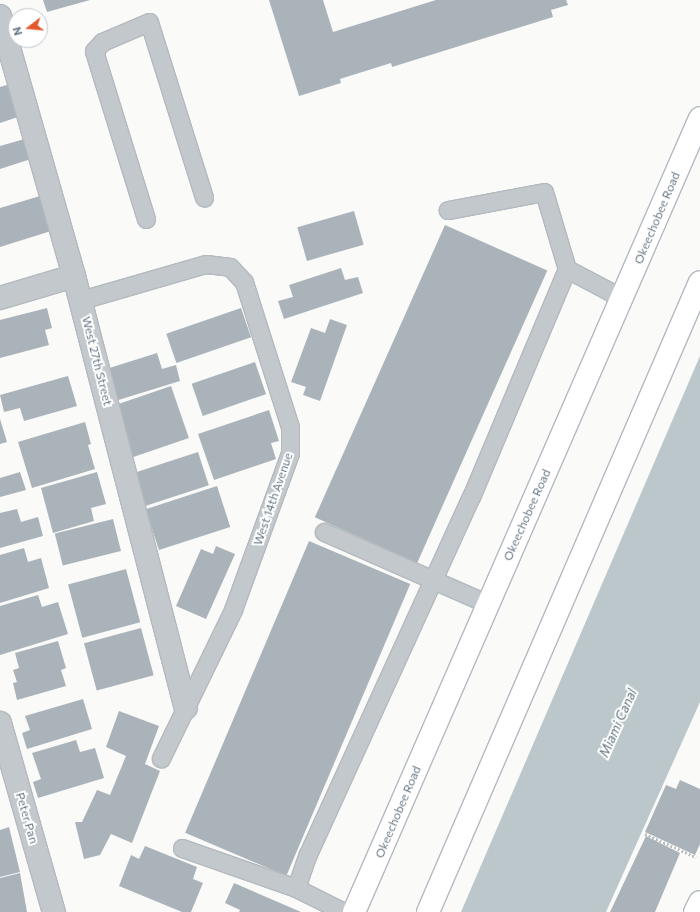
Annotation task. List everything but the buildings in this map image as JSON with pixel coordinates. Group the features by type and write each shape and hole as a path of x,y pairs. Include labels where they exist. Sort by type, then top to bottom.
{"main road":[{"name":"Okeechobee Road","path":"354,912 700,118"},
{"path":"428,912 700,282"},
{"path":"695,912 700,902"}],"street":[{"name":"West 27th Street","path":"0,16 81,300 186,708"},
{"path":"0,298 74,276"},
{"name":"Peter Pan","path":"0,723 54,912"}],"lane":[{"path":"146,219 94,51 102,42 149,22 204,198"},
{"path":"296,888 308,854 434,580 567,268 544,192 448,210"},
{"name":"West 14th Avenue","path":"81,300 206,264 230,268 244,282 290,427 290,453 233,610 161,758"},
{"path":"567,268 622,298"},
{"path":"324,532 488,604"},
{"path":"182,848 296,888 344,912"}],"path":[{"path":"645,834 696,857"}],"water":[{"name":"Miami Canal","path":"700,356 700,702 606,912 461,912"}]}
